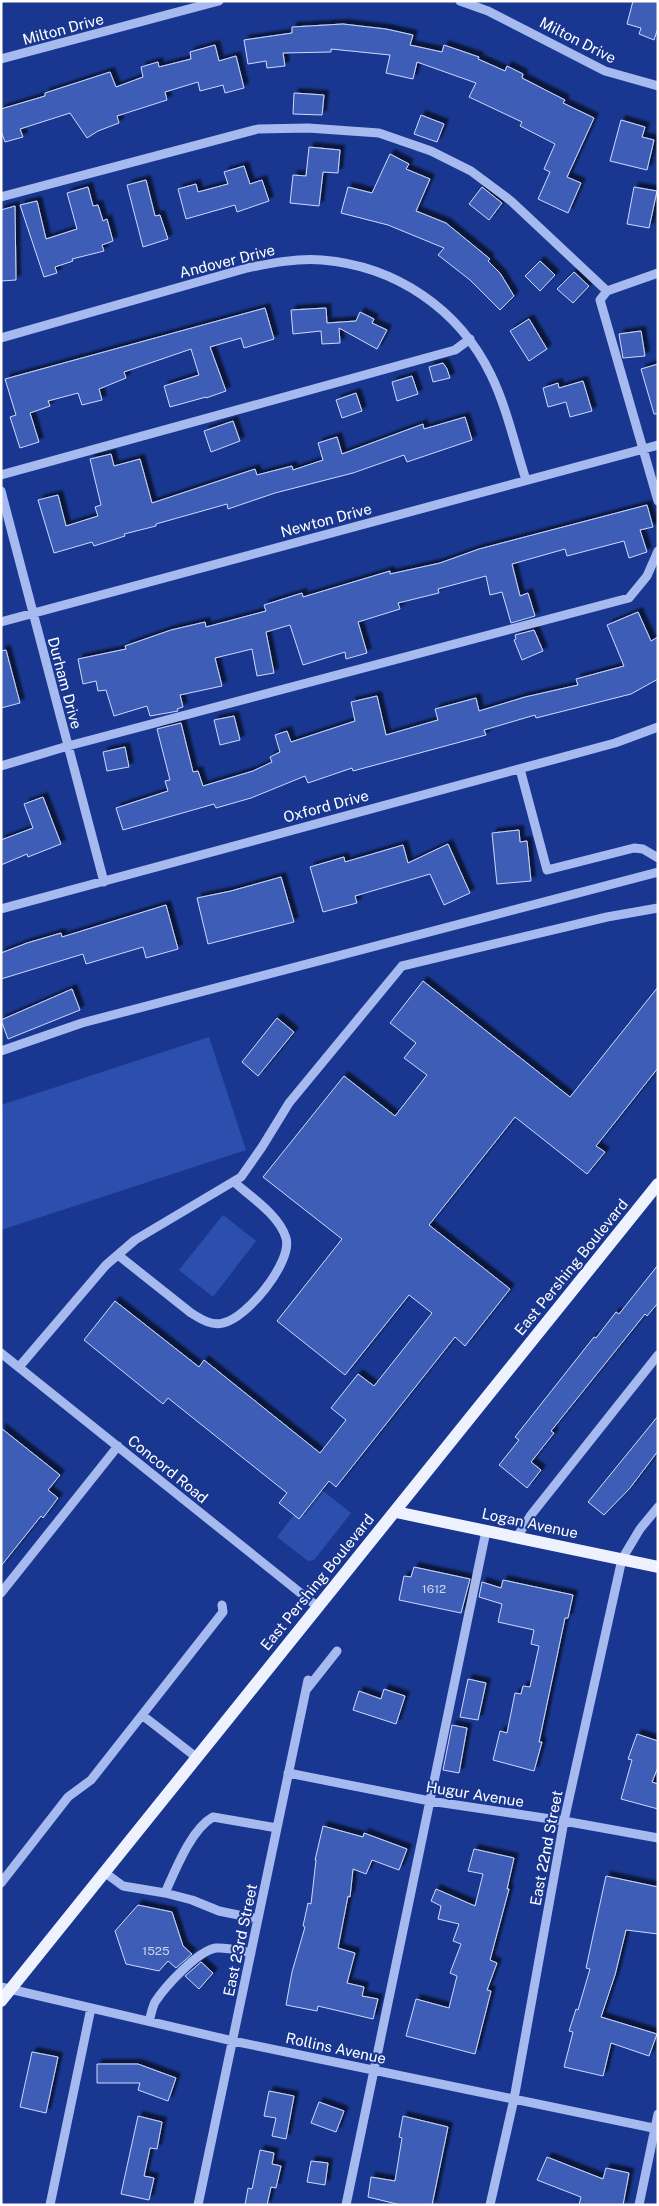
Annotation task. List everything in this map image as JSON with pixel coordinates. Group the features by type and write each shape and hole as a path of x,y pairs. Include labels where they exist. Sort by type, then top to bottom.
{"main road":[{"name":"East Pershing Boulevard","path":"1,2001 6,1988 104,1872 396,1512 658,1184"},
{"name":"Logan Avenue","path":"396,1512 658,1567"}],"street":[{"name":"Milton Drive","path":"1,60 220,1"},
{"name":"Milton Drive","path":"460,1 488,11 605,71 658,86"},
{"path":"1,197 258,129 308,128 378,133 431,151 471,171 511,200 607,291"},
{"name":"Andover Drive","path":"1,338 247,268 284,261 322,260 354,265 379,273 419,292 470,339 491,376 526,480"},
{"path":"658,273 607,291 600,300 658,501"},
{"path":"1,475 455,350 470,339"},
{"name":"Newton Drive","path":"1,622 658,445"},
{"name":"Durham Drive","path":"1,491 104,882"},
{"path":"1,766 68,746 629,598 647,576 658,551"},
{"name":"Oxford Drive","path":"1,909 615,743 658,727"},
{"path":"520,769 547,870 634,848 643,849 658,858"},
{"path":"1,1051 82,1023 658,872"},
{"path":"19,1367 106,1265 136,1240 241,1177 289,1103 402,966 607,917 658,908"},
{"path":"118,1255 191,1313 203,1320 214,1324 224,1323 236,1318 273,1278 282,1265 287,1246 281,1228 270,1215 234,1182"},
{"name":"Concord Road","path":"1,1353 318,1607"},
{"path":"517,1537 531,1515 658,1355"},
{"path":"1,1593 118,1446"},
{"name":"East 22nd Street","path":"490,2205 514,2099 564,1821 622,1559 640,1529 658,1507"},
{"path":"346,2205 486,1530"},
{"path":"1,1883 68,1797 91,1780 223,1612 222,1605"},
{"path":"306,1691 337,1651"},
{"name":"East 23rd Street","path":"198,2205 308,1680"},
{"path":"142,1715 196,1757"},
{"name":"Hugur Avenue","path":"288,1773 430,1801 564,1821 658,1838"},
{"path":"165,1893 179,1862 206,1820 219,1817 277,1828"},
{"path":"104,1872 123,1886 165,1893 192,1900 219,1911 258,1919"},
{"path":"149,2021 154,2004 196,1958 215,1948 251,1953"},
{"name":"Rollins Avenue","path":"6,1988 233,2041 656,2129"},
{"path":"50,2205 91,2008"},
{"path":"639,2205 658,2114"}],"shaded area":[{"path":"209,1037 246,1150 1,1230 1,1105"},
{"path":"223,1215 256,1241 213,1297 179,1270"},
{"path":"322,1490 351,1513 314,1560 308,1561 277,1537 294,1515"}],"building":[{"path":"633,1 658,1 658,28 654,40 639,34 641,28 627,24"},
{"path":"343,24 386,29 413,35 410,45 442,52 444,45 479,57 478,59 505,71 507,66 523,74 522,78 565,100 563,103 594,118 567,177 581,183 568,213 538,199 550,172 544,169 555,144 520,126 522,122 469,97 476,83 417,62 413,79 386,73 390,55 331,49 331,52 283,53 285,66 267,68 266,61 248,64 244,40 292,33 292,27"},
{"path":"215,45 219,61 236,56 244,88 225,93 223,85 200,91 198,82 165,92 167,100 117,116 119,123 98,131 87,138 70,113 20,129 23,137 5,142 1,131 1,109 45,96 45,93 110,72 116,87 143,77 141,67 158,62 159,67 191,59 190,52"},
{"path":"294,93 324,95 322,115 293,114"},
{"path":"421,115 444,124 437,142 414,134"},
{"path":"621,120 645,127 642,137 654,140 647,170 610,161"},
{"path":"309,147 340,150 338,173 323,172 319,206 290,203 293,175 306,176"},
{"path":"390,154 409,164 406,169 430,179 416,211 446,223 490,259 488,261 500,273 514,296 500,310 470,280 438,255 444,248 388,225 341,213 348,187 372,193"},
{"path":"244,166 250,184 262,180 269,201 237,212 235,205 186,219 178,189 196,184 198,192 228,184 224,172"},
{"path":"146,180 155,216 160,215 168,239 143,247 127,185"},
{"path":"88,187 93,206 98,205 103,221 107,219 113,241 102,245 104,251 72,259 73,261 55,267 57,273 44,277 20,205 37,201 46,239 77,229 67,193"},
{"path":"482,187 502,203 489,220 469,204"},
{"path":"634,187 657,191 649,228 627,224"},
{"path":"15,206 16,280 1,281 1,210"},
{"path":"540,261 555,275 540,291 525,276"},
{"path":"574,272 589,286 573,303 557,289"},
{"path":"265,308 274,339 244,348 241,338 210,347 226,391 170,407 164,386 199,375 191,349 124,372 126,378 99,389 102,400 82,405 78,393 48,401 50,406 30,413 39,442 20,448 10,417 16,415 5,379"},
{"path":"326,308 327,323 356,321 360,312 374,319 372,323 387,330 377,349 339,328 340,343 322,344 321,331 293,334 291,310"},
{"path":"529,319 547,349 529,361 510,331"},
{"path":"641,331 645,356 623,358 619,334"},
{"path":"443,363 450,378 433,382 429,367"},
{"path":"658,364 658,414 654,414 641,369"},
{"path":"412,376 418,394 397,401 392,382"},
{"path":"583,381 592,411 570,417 566,402 548,407 543,388 558,383 559,388"},
{"path":"356,393 362,411 342,418 336,400"},
{"path":"465,417 472,440 407,462 404,455 353,473 275,493 228,509 227,504 124,534 125,536 94,546 92,542 54,553 38,500 58,495 66,526 98,516 95,507 101,505 90,459 111,454 114,466 140,459 152,503 255,469 257,475 292,466 293,470 323,460 318,443 337,437 342,454 423,424 424,429"},
{"path":"233,421 240,441 211,452 204,431"},
{"path":"647,505 653,527 640,530 647,552 629,558 624,541 567,556 565,549 512,564 520,596 528,593 535,616 511,623 502,592 490,595 486,576 438,589 439,593 398,603 400,609 358,622 367,653 346,659 345,652 303,665 290,625 266,632 274,673 257,676 252,649 215,658 222,686 180,695 183,707 177,709 178,711 150,716 147,706 114,716 106,690 98,691 96,681 83,684 78,659 126,649 125,646 171,630 205,622 206,627 266,611 264,605 302,593 303,597 390,571 390,574 440,563 479,549"},
{"path":"638,612 651,641 658,637 658,679 631,694 536,718 535,715 484,730 486,735 353,771 352,768 308,783 305,776 251,798 216,808 214,804 123,830 116,808 168,791 165,781 170,780 157,729 181,723 193,772 198,771 203,786 253,771 272,762 270,757 280,752 275,735 287,731 291,742 355,721 351,702 377,696 386,735 438,720 435,709 476,698 479,711 525,697 578,685 576,679 624,666 607,625"},
{"path":"534,630 543,651 522,660 514,640 516,639 515,635"},
{"path":"6,650 20,703 1,708 1,651"},
{"path":"234,716 240,740 220,745 214,720"},
{"path":"125,747 129,767 107,771 103,752"},
{"path":"43,797 61,844 28,857 27,854 1,865 1,840 33,828 24,804"},
{"path":"519,830 520,842 527,841 531,881 497,884 492,833"},
{"path":"448,844 470,893 444,905 430,874 355,896 357,903 323,912 310,867 344,857 345,862 403,845 408,863"},
{"path":"281,877 294,922 208,944 197,898"},
{"path":"166,905 178,949 146,958 143,947 86,964 83,954 1,979 1,953 61,933 62,937"},
{"path":"423,981 570,1097 658,987 658,1068 596,1146 605,1152 587,1174 515,1117 429,1225 510,1289 465,1346 455,1337 336,1487 329,1481 299,1519 279,1503 287,1493 168,1398 163,1404 84,1340 115,1301 199,1367 204,1360 320,1453 346,1420 331,1408 358,1374 374,1386 432,1313 409,1295 345,1375 277,1321 342,1239 263,1177 344,1076 395,1116 427,1075 404,1058 416,1043 390,1023"},
{"path":"72,989 80,1010 8,1039 1,1020"},
{"path":"277,1018 294,1032 258,1076 242,1062"},
{"path":"658,1265 658,1303 647,1316 645,1314 551,1431 554,1433 531,1462 541,1470 527,1488 499,1465 519,1440 515,1437 594,1337 596,1338 616,1312 619,1314"},
{"path":"658,1416 658,1451 630,1488 604,1515 588,1502"},
{"path":"1,1428 60,1475 48,1490 58,1498 1,1566"},
{"path":"414,1567 470,1579 461,1613 399,1600 404,1576 411,1577"},
{"path":"503,1580 573,1595 568,1618 565,1618 539,1742 542,1742 534,1771 493,1760 500,1731 507,1733 515,1693 521,1694 523,1686 530,1687 539,1646 531,1644 534,1630 498,1622 502,1604 479,1597 482,1582 501,1588"},
{"path":"468,1679 486,1683 478,1720 460,1717"},
{"path":"384,1689 405,1696 396,1724 353,1710 359,1691 381,1699"},
{"path":"452,1725 467,1728 459,1773 443,1770"},
{"path":"637,1734 658,1741 658,1767 652,1782 658,1784 658,1809 621,1799 632,1760 628,1759"},
{"path":"323,1826 363,1837 364,1833 407,1849 399,1870 372,1860 366,1874 353,1869 350,1897 348,1896 338,1948 355,1953 347,1983 364,1987 362,1996 378,1999 373,2019 318,2006 317,2011 286,2005 292,1972 305,1927 303,1926 308,1903 311,1904 315,1860"},
{"path":"474,1849 514,1858 507,1889 509,1889 490,1960 497,1963 487,1990 491,1991 475,2054 406,2036 416,1999 449,2008 457,1976 450,1973 461,1944 453,1941 459,1924 438,1919 441,1906 431,1901 436,1889 475,1906 483,1874 468,1871"},
{"path":"606,1876 658,1887 658,1934 626,1930 615,1975 601,2017 657,2034 649,2056 611,2043 603,2076 564,2067 573,2032 569,2031 576,2009 578,2010 590,1969 586,1968"},
{"path":"138,1905 172,1912 183,1946 192,1954 176,1968 168,1961 159,1971 126,1964 115,1931"},
{"path":"201,1962 213,1973 199,1989 185,1976"},
{"path":"32,2052 58,2057 46,2113 20,2107"},
{"path":"97,2064 138,2064 176,2078 168,2101 138,2090 140,2083 97,2083"},
{"path":"269,2091 294,2096 286,2139 272,2136 276,2118 264,2116"},
{"path":"319,2102 344,2111 336,2132 311,2123"},
{"path":"138,2116 162,2122 157,2149 150,2148 144,2176 154,2178 149,2200 121,2194"},
{"path":"403,2116 448,2127 432,2205 401,2205 368,2197 371,2177 395,2181 402,2138 399,2137"},
{"path":"260,2150 274,2153 272,2164 281,2166 276,2188 271,2187 267,2205 245,2205 248,2188 252,2189"},
{"path":"547,2157 603,2179 606,2168 629,2173 623,2205 579,2205 581,2197 537,2180"},
{"path":"311,2161 328,2163 325,2185 307,2182"}]}
